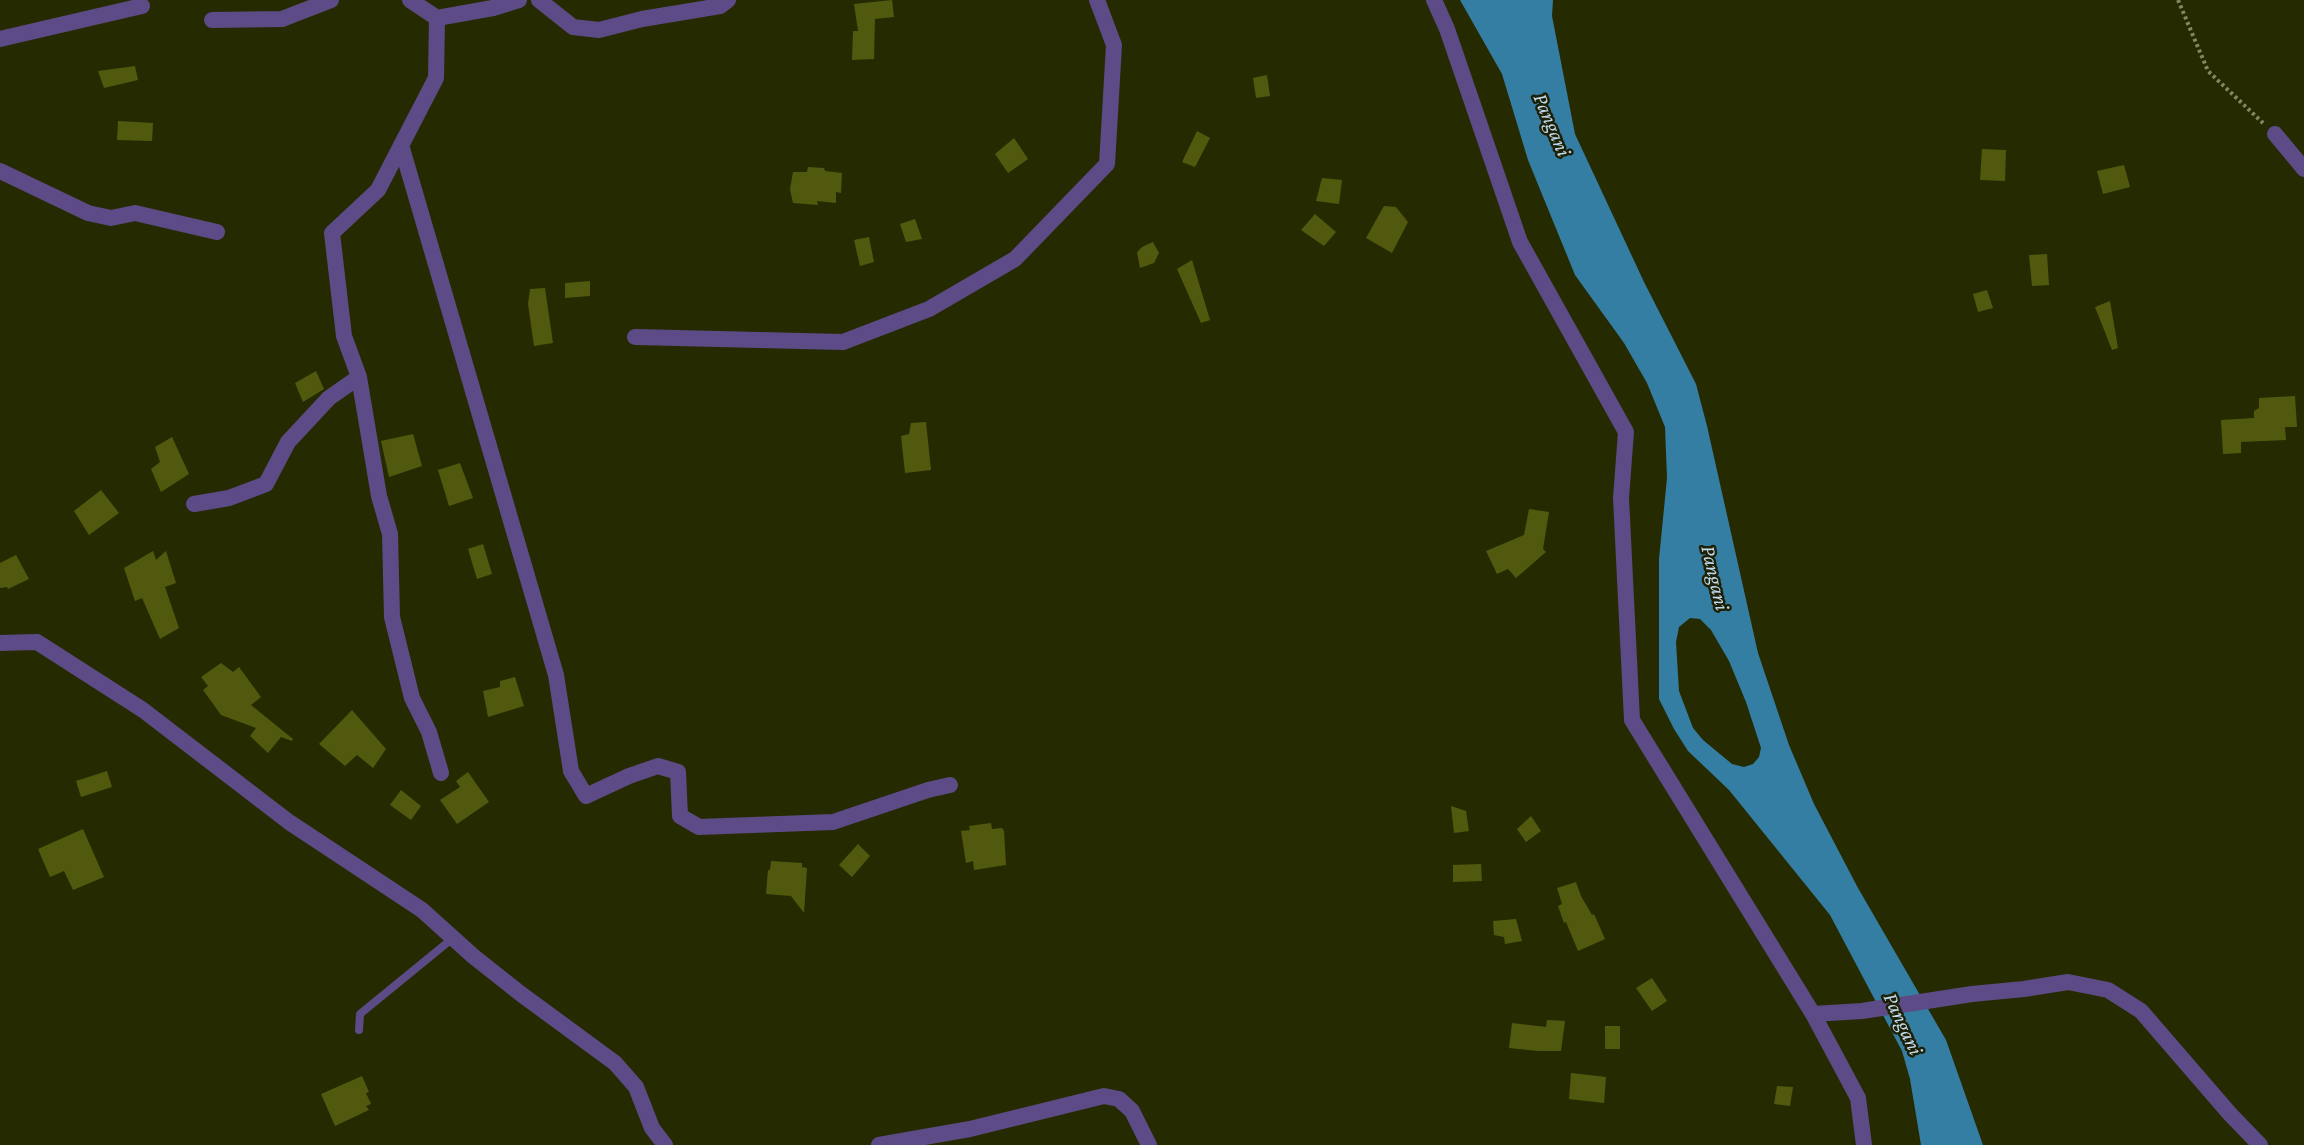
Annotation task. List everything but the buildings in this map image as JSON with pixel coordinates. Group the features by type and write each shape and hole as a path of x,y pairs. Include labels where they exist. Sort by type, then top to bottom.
{"street":[{"path":"212,20 282,19 331,0"},
{"path":"410,0 437,18 493,8 519,0"},
{"path":"539,0 573,27 599,30 642,19 720,6 728,0"},
{"path":"635,337 843,342 929,309 1016,259 1107,164 1114,45 1097,0"},
{"path":"1434,0 1447,29 1520,242 1626,432 1621,498 1632,720 1813,1014 1858,1098 1864,1145"},
{"path":"0,39 142,6"},
{"path":"437,18 436,78 378,190 332,233 344,336 358,377 379,496 390,534 392,616 412,698 429,732 441,773"},
{"path":"2275,134 2304,169"},
{"path":"401,145 556,675 571,771 586,796 629,776 658,766 678,772 680,816 699,827 833,822 928,790 950,785"},
{"path":"0,171 88,213 111,218 135,213 217,232"},
{"path":"194,504 229,498 266,484 288,442 329,398 358,377"},
{"path":"0,643 37,642 143,710 289,822 422,910 520,994 615,1063 636,1087 652,1128 665,1145"},
{"path":"1813,1014 1862,1011 2068,982 2108,990 2141,1011 2230,1114 2260,1145"},
{"path":"879,1145 970,1128 1104,1096 1119,1099 1132,1111 1149,1145"}],"lane":[{"path":"359,1030 360,1014 453,938"}],"path":[{"path":"2178,0 2208,72 2275,134"}],"water":[{"name":"Pangani","path":"1460,0 1553,0 1552,16 1575,134 1644,282 1696,384 1758,653 1789,745 1814,804 1858,888 1946,1040 1983,1145 1921,1145 1910,1079 1902,1051 1830,915 1729,790 1688,751 1659,699 1659,559 1667,478 1665,427 1647,383 1624,343 1575,275 1528,160 1502,74","holes":["1690,618 1700,619 1711,630 1729,661 1746,702 1761,748 1759,757 1753,764 1744,767 1732,764 1703,740 1693,728 1679,691 1676,642 1679,627"]}]}
